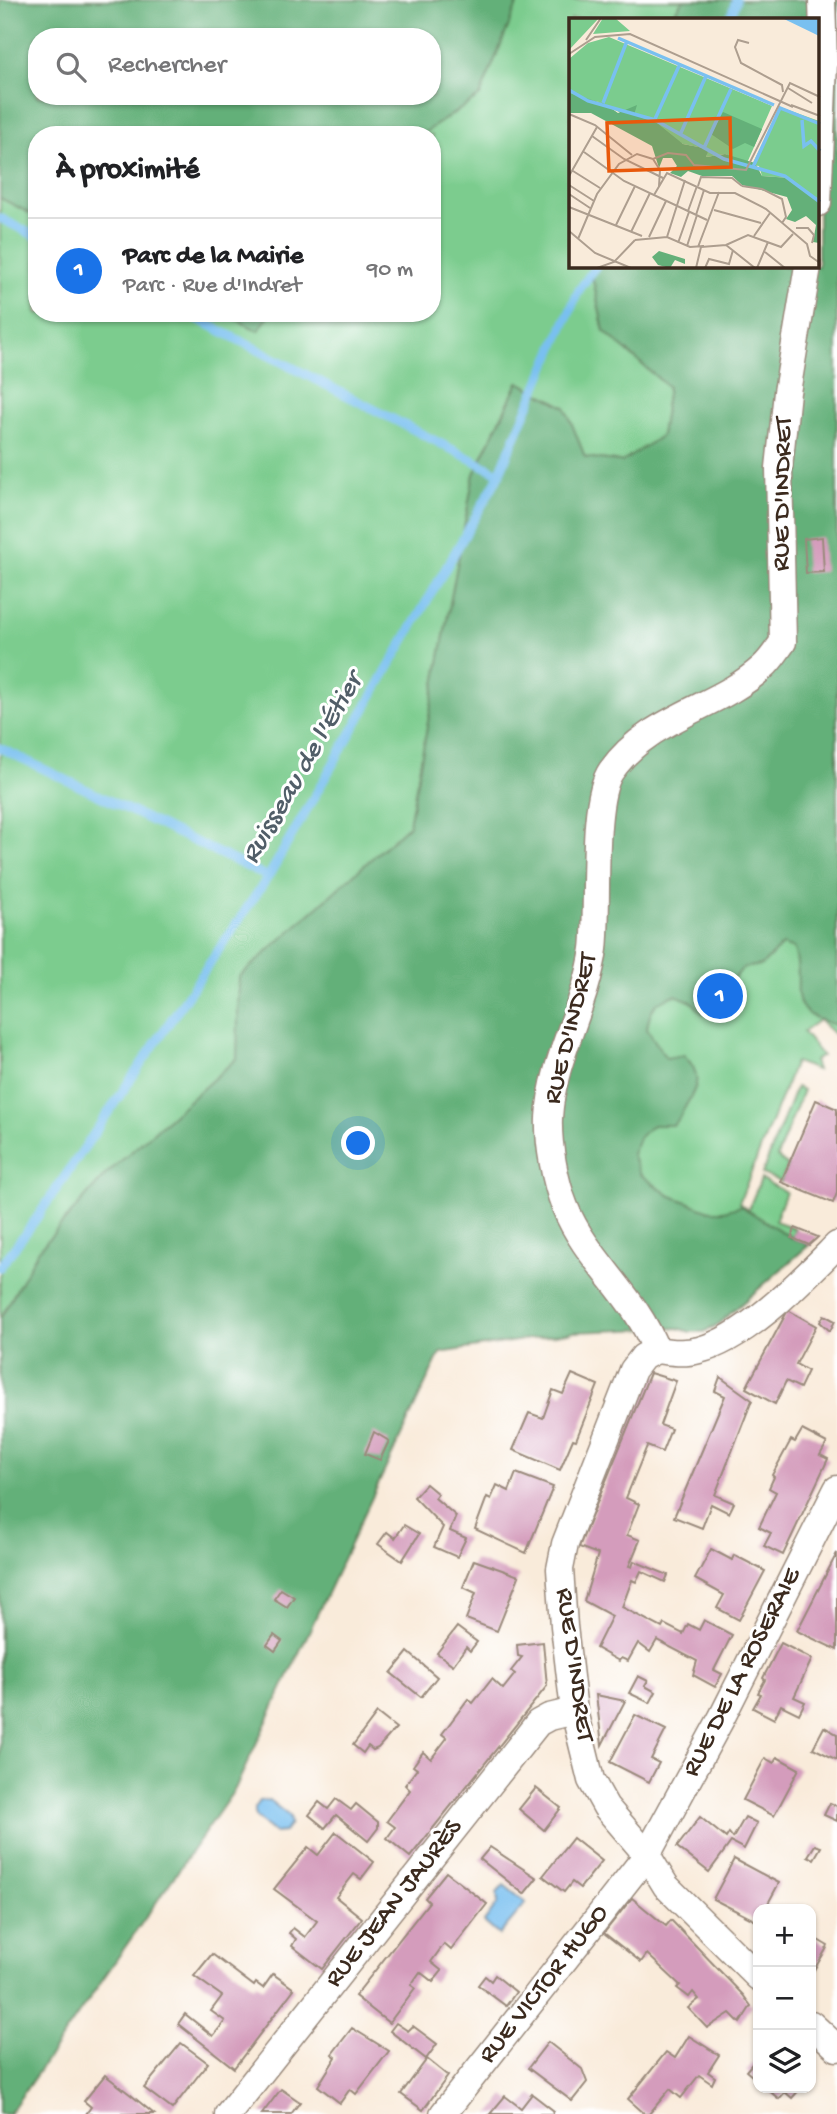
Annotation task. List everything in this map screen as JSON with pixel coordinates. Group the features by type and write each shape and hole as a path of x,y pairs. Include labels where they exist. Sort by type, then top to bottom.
{"street":[{"path":"820,157 824,64 822,0"},
{"name":"RUE D'INDRET","path":"753,1972 666,1886 647,1855 606,1807 591,1780 574,1712 561,1594 560,1569 565,1544 633,1370 643,1357 656,1350 640,1317 580,1237 564,1206 555,1168 549,1120 554,1079 578,1013 594,951 597,823 609,773 642,736 697,708 763,667 783,642 779,468 787,392 808,268"},
{"path":"656,1350 680,1353 713,1346 791,1292 837,1245"},
{"name":"RUE DE LA ROSERAIE","path":"647,1855 721,1719 837,1489"},
{"name":"RUE JEAN JAURÈS","path":"228,2114 538,1723 549,1717 574,1712"},
{"name":"RUE VICTOR HUGO","path":"443,2114 647,1855"},
{"path":"816,2029 837,2048"}],"green space":[{"path":"0,0 683,0 671,18 569,18 569,268 590,268 604,331 668,387 661,436 622,462 585,457 565,407 518,382 474,474 409,825 0,1577"},
{"path":"0,0 519,0 480,96 435,126 28,126 28,212 0,198"},
{"path":"683,0 837,0 837,1025 807,1013 801,1005 794,949 782,945 762,965 743,968 729,984 725,1008 716,1014 703,1014 692,1002 676,995 658,1003 652,1010 647,1029 666,1058 684,1055 697,1080 678,1120 673,1125 653,1125 640,1136 632,1154 640,1174 669,1195 710,1211 724,1211 741,1206 792,1238 809,1245 716,1326 704,1332 690,1332 678,1328 574,1332 440,1353 235,1789 9,2114 0,2114 0,1319 38,1251 105,1175 237,1058 239,977 409,825 474,474 519,382 565,407 585,457 622,462 661,436 668,387 604,331 590,268 820,268 820,18 671,18"},
{"path":"241,322 264,322 258,331"},
{"path":"837,740 837,1037 819,1020 803,1032 822,1056 814,1061 817,1070 795,1062 739,1203 748,1210 761,1179 786,1192 775,1221 795,1228 792,1239 809,1245 716,1326 704,1332 690,1332 582,1069"},
{"path":"796,1087 803,1090 777,1157 788,1166 781,1182 762,1174"}],"water":[{"path":"269,1800 289,1816 290,1824 284,1832 275,1833 255,1817 255,1808 260,1801"},
{"path":"504,1885 526,1903 499,1935 484,1922 498,1903 497,1893"}],"building":[{"path":"822,537 824,572 806,573 804,539"},
{"path":"816,1100 837,1109 837,1193 833,1203 781,1182"},
{"path":"795,1228 818,1237 809,1245 792,1238"},
{"path":"788,1310 816,1326 796,1364 808,1371 800,1388 786,1381 775,1404 746,1388"},
{"path":"824,1315 835,1321 830,1331 820,1322"},
{"path":"650,1373 676,1381 660,1425 671,1429 662,1452 647,1446 626,1498 639,1504 627,1535 640,1540 629,1566 632,1567 634,1561 668,1575 665,1582 641,1571 636,1582 632,1580 622,1607 662,1628 664,1624 683,1634 688,1624 699,1630 704,1620 732,1635 714,1670 722,1674 715,1687 693,1675 697,1661 657,1640 650,1652 638,1643 628,1661 621,1658 619,1661 596,1648 612,1616 584,1601 598,1554 579,1547"},
{"path":"572,1374 598,1385 576,1440 573,1439 560,1470 513,1450 529,1413 543,1418 553,1390 563,1394"},
{"path":"720,1377 752,1400 715,1495 734,1503 729,1513 711,1504 702,1528 674,1517 725,1396 715,1391"},
{"path":"802,1430 827,1443 820,1455 828,1459 783,1555 764,1546 771,1533 759,1527 776,1492 769,1488 774,1477 772,1475 791,1440 795,1442"},
{"path":"374,1432 389,1441 380,1460 365,1454"},
{"path":"516,1473 553,1487 526,1553 475,1529 487,1497 491,1499 497,1485 509,1491"},
{"path":"426,1484 438,1494 435,1498 456,1516 450,1531 466,1538 457,1557 434,1547 443,1527 414,1497"},
{"path":"404,1525 419,1534 402,1561 378,1544 387,1532 395,1538"},
{"path":"711,1549 732,1560 734,1555 765,1571 739,1620 717,1608 724,1595 695,1579"},
{"path":"837,1553 837,1650 797,1631"},
{"path":"474,1560 519,1576 497,1631 466,1619 476,1593 463,1587"},
{"path":"281,1589 294,1597 287,1607 274,1599"},
{"path":"457,1627 477,1642 470,1651 466,1647 453,1665 437,1653"},
{"path":"274,1635 282,1641 275,1651 267,1645"},
{"path":"543,1642 547,1686 410,1857 387,1838 395,1827 387,1821 410,1790 405,1785 417,1769 413,1766 423,1752 431,1759 447,1738 442,1734 468,1699 473,1703 492,1679 503,1689 515,1674 511,1671 522,1657 518,1656 517,1645"},
{"path":"781,1643 812,1659 794,1697 805,1702 799,1714 781,1705 774,1719 753,1708 761,1694 758,1693 765,1680 763,1678"},
{"path":"408,1652 437,1677 421,1697 391,1673"},
{"path":"638,1676 648,1681 645,1686 656,1692 650,1703 629,1693"},
{"path":"596,1695 625,1701 602,1745"},
{"path":"377,1713 396,1728 378,1748 373,1750 368,1746 363,1753 353,1745"},
{"path":"635,1715 666,1730 651,1759 659,1763 649,1782 610,1762"},
{"path":"824,1727 837,1734 837,1760 813,1748"},
{"path":"777,1757 799,1769 774,1816 743,1800 765,1758 774,1763"},
{"path":"536,1788 561,1808 544,1830 519,1809"},
{"path":"336,1799 351,1810 356,1804 378,1822 378,1828 368,1841 336,1815 325,1828 309,1815 319,1802 328,1809"},
{"path":"830,1803 837,1806 837,1821 824,1815"},
{"path":"700,1817 726,1838 729,1833 733,1838 745,1817 757,1823 744,1849 731,1842 709,1872 677,1847"},
{"path":"336,1832 374,1862 361,1879 354,1874 336,1897 362,1918 322,1969 292,1946 296,1939 289,1933 293,1928 305,1937 317,1921 274,1889 308,1847 318,1855"},
{"path":"573,1838 602,1861 580,1888 572,1882 564,1892 543,1876"},
{"path":"815,1845 821,1847 814,1859 808,1856"},
{"path":"490,1847 537,1878 524,1894 480,1859"},
{"path":"734,1859 779,1883 768,1904 753,1904 753,1919 713,1899"},
{"path":"446,1872 487,1904 451,1950 444,1944 431,1962 442,1971 433,1982 420,1972 411,1985 415,1988 389,2023 355,1996 429,1902 425,1898"},
{"path":"632,1898 666,1926 671,1920 743,1995 751,2006 740,2023 730,2013 707,2028 688,2008 699,1999 693,1992 689,1997 677,1988 680,1985 647,1954 641,1962 604,1933"},
{"path":"816,1939 828,1946 816,1966"},
{"path":"212,1954 254,1986 256,1983 263,1988 273,1974 294,1989 234,2068 178,2024 185,2014 213,2036 225,2021 211,2011 222,1996 194,1976"},
{"path":"495,1975 516,1992 506,2006 478,1985 485,1976 491,1981"},
{"path":"396,2023 408,2031 413,2026 437,2044 426,2059 390,2031"},
{"path":"352,2028 389,2051 356,2094 350,2089 340,2103 318,2086 336,2057 332,2054"},
{"path":"689,2036 719,2055 708,2072 715,2077 712,2084 699,2075 681,2098 670,2089 649,2114 645,2114 628,2099 666,2052 675,2058"},
{"path":"548,2042 582,2069 587,2082 572,2101 528,2068"},
{"path":"181,2043 208,2063 172,2109 144,2088"},
{"path":"427,2059 448,2076 423,2110 401,2094"},
{"path":"753,2063 753,2077 746,2071"},
{"path":"105,2075 154,2114 86,2114 91,2107 84,2101"},
{"path":"281,2089 300,2102 291,2114 262,2114"},
{"path":"772,2093 784,2093 779,2099"},
{"path":"532,2094 554,2111 552,2114 490,2114 505,2096 521,2108"}],"waterway":[{"name":"Ruisseau de l'Étier","path":"730,18 736,0"},
{"path":"0,218 28,232"},
{"name":"Ruisseau de l'Étier","path":"0,1267 36,1219 268,877 496,481 579,290 595,268"},
{"path":"204,322 500,474"},
{"path":"0,748 268,877"}],"place":[{"name":"Parc de la Mairie","path":"720,996"}]}
